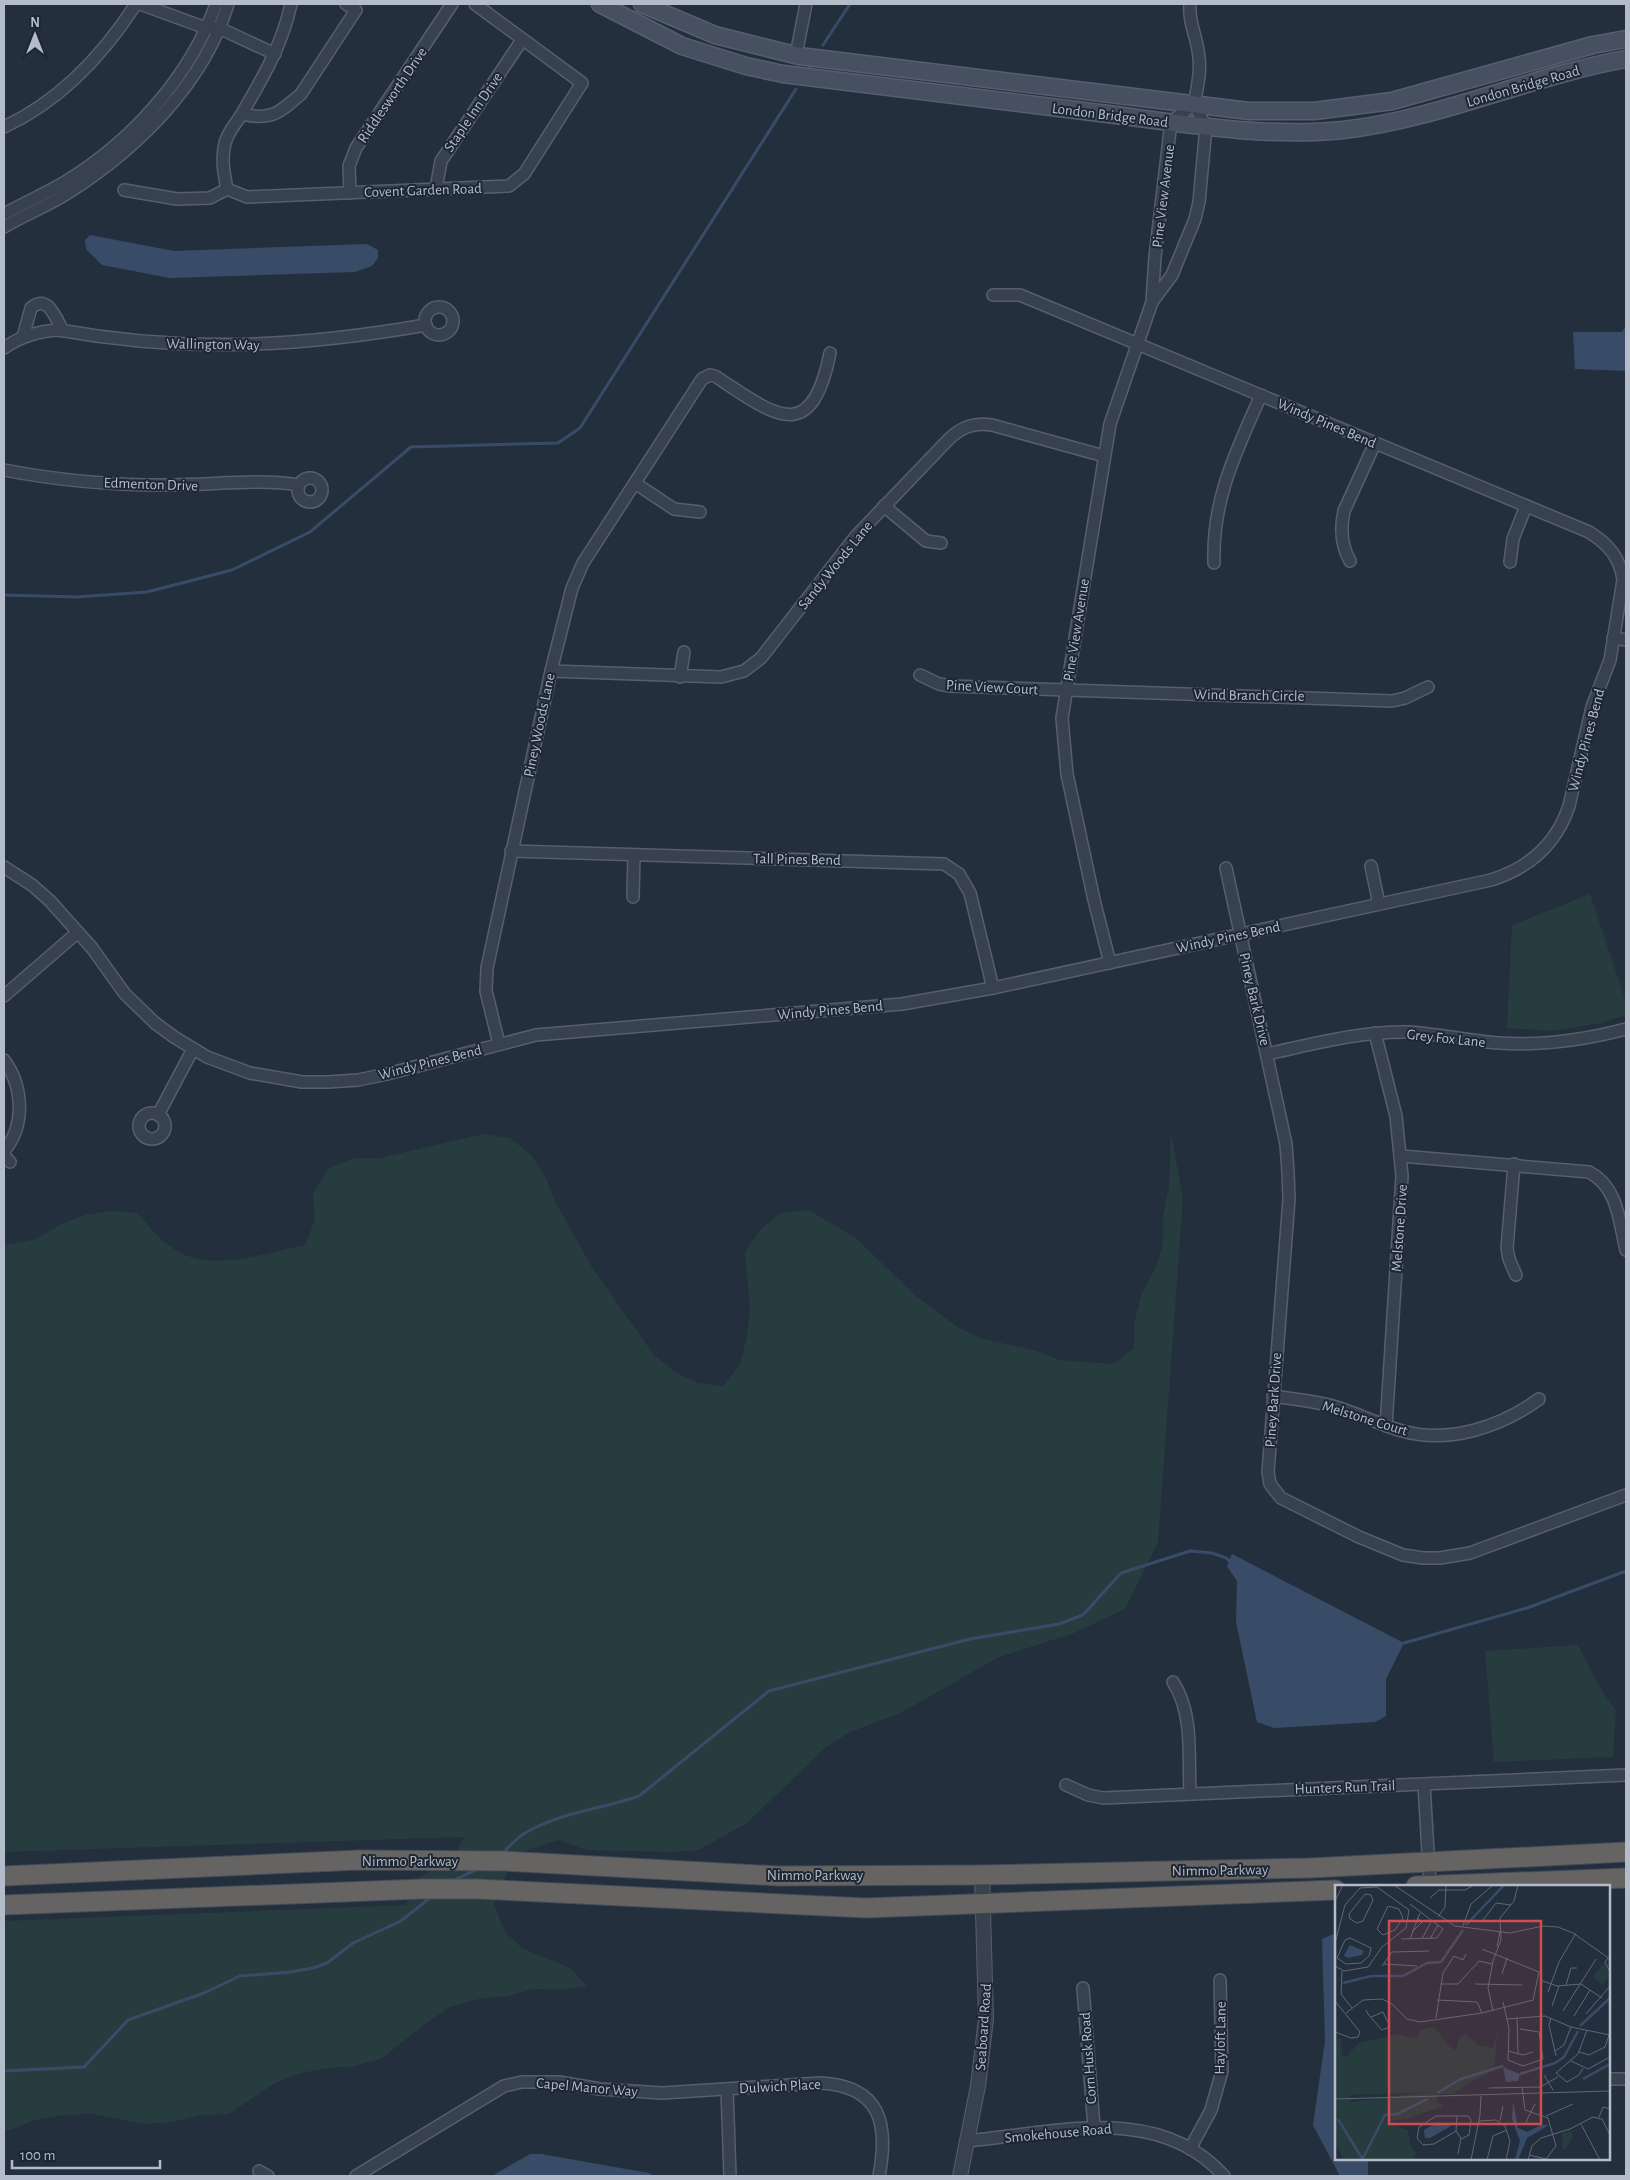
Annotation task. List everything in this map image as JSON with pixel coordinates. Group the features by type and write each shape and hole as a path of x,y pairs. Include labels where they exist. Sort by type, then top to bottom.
{"highway":[{"name":"Nimmo Parkway","path":"4,1876 359,1860 505,1861 779,1876 982,1875 1310,1868 1626,1852"},
{"path":"1454,1885 1626,1878"},
{"name":"Nimmo Parkway","path":"4,1904 422,1889 477,1889 866,1908 1335,1890"}],"main road":[{"name":"London Bridge Road","path":"600,4 682,46 774,72 1206,127 1299,132 1376,125 1425,115 1580,70 1626,59"},
{"name":"London Bridge Road","path":"642,4 715,35 796,55 1194,104 1285,112 1353,108 1392,101 1593,45 1626,39"}],"street":[{"path":"4,127 60,92 100,53 136,4"},
{"path":"140,4 206,28 219,28 275,54"},
{"path":"4,214 66,181 119,141 169,88 193,52 216,4"},
{"path":"4,227 70,192 134,144 189,80 219,28 228,4"},
{"path":"124,190 177,199 210,198 227,189 222,159 225,143 231,127 242,114 275,54 290,4"},
{"name":"Riddlesworth Drive","path":"350,192 349,166 356,148 452,4"},
{"name":"Covent Garden Road","path":"227,189 247,197 509,186 524,174 582,83 475,4"},
{"path":"796,55 806,4"},
{"path":"1190,4 1190,20 1199,57 1199,79 1194,104 1206,127"},
{"path":"242,114 266,118 301,94 354,6"},
{"name":"Staple Inn Drive","path":"436,189 441,161 522,40"},
{"name":"Pine View Avenue","path":"1110,963 1067,774 1062,718 1104,456 1116,402 1152,302 1155,257 1171,122 1194,104"},
{"name":"Pine View Avenue","path":"1152,302 1172,276 1195,219 1199,202 1206,127"},
{"name":"Windy Pines Bend","path":"4,867 32,885 50,901 78,932 112,978 138,1007 155,1023 193,1049 250,1073 302,1082 328,1082 358,1080 387,1074 499,1044 555,1033 902,1004 993,988 1379,904 1507,874 1522,868 1548,846 1564,821 1592,708 1606,672 1613,638 1623,580 1621,567 1616,556 1604,542 1590,532 1139,342 1020,295 993,295"},
{"path":"23,337 31,308 38,303 44,303 51,308 63,331"},
{"name":"Wallington Way","path":"4,348 23,337 45,330 157,343 245,346 342,339 426,324"},
{"name":"Piney Woods Lane","path":"499,1044 486,991 485,978 565,610 583,562 702,379 710,375 769,411 787,415 798,413 806,409 819,393 824,382 830,353"},
{"path":"1214,563 1215,517 1220,496 1261,395"},
{"name":"Sandy Woods Lane","path":"551,671 721,677 744,671 754,664 829,568 884,506 957,432 975,424 992,425 1104,456"},
{"path":"1350,561 1344,546 1341,523 1344,511 1375,443"},
{"name":"Edmenton Drive","path":"4,470 68,480 116,484 223,485 275,481 299,484"},
{"path":"635,483 674,509 700,512"},
{"path":"884,506 926,541 941,543"},
{"path":"1510,562 1513,539 1526,506"},
{"path":"1613,638 1626,640"},
{"path":"680,677 684,652"},
{"name":"Pine View Court","path":"920,675 939,684 950,686 1066,690"},
{"name":"Wind Branch Circle","path":"1066,690 1338,697 1392,701 1405,698 1428,687"},
{"name":"Tall Pines Bend","path":"511,852 944,864 959,874 970,893 993,988"},
{"path":"633,897 634,855"},
{"path":"1371,866 1379,904"},
{"name":"Piney Bark Drive","path":"1226,868 1286,1144 1289,1199 1268,1472 1274,1491 1281,1498 1316,1517 1403,1555 1440,1558 1470,1553 1626,1496"},
{"path":"4,996 78,932"},
{"name":"Grey Fox Lane","path":"1267,1054 1351,1036 1375,1033 1438,1034 1490,1042 1532,1045 1570,1041 1626,1029"},
{"name":"Melstone Drive","path":"1375,1033 1392,1100 1401,1156 1402,1176 1386,1426"},
{"path":"158,1115 193,1049"},
{"path":"4,1060 15,1082 20,1108 15,1134 4,1150"},
{"path":"1401,1156 1583,1170 1597,1176 1609,1188 1613,1196 1626,1250"},
{"path":"1514,1164 1508,1248 1509,1259 1516,1275"},
{"name":"Melstone Court","path":"1273,1396 1332,1406 1386,1426 1418,1434 1462,1432 1499,1422 1539,1399"},
{"path":"1173,1682 1181,1694 1187,1714 1190,1794"},
{"name":"Hunters Run Trail","path":"1066,1785 1088,1795 1103,1798 1626,1774"},
{"path":"1424,1784 1430,1885"},
{"name":"Seaboard Road","path":"960,2176 980,2078 986,2019 982,1875"},
{"name":"Hayloft Lane","path":"1190,2149 1211,2110 1222,2071 1220,1980"},
{"name":"Corn Husk Road","path":"1083,1988 1094,2128"},
{"path":"1610,2079 1626,2079"},
{"name":"Capel Manor Way","path":"356,2176 504,2086 541,2081 631,2092 727,2089"},
{"name":"Dulwich Place","path":"727,2089 820,2083 836,2084 854,2090 872,2105 882,2126 884,2151 879,2176"},
{"path":"727,2089 730,2176"},
{"name":"Smokehouse Road","path":"968,2141 1094,2128 1130,2128 1174,2140 1208,2161 1224,2176"}],"green space":[{"path":"1590,894 1626,1002 1626,1015 1601,1023 1551,1031 1507,1028 1512,925"},
{"path":"1171,1133 1183,1198 1158,1542 1125,1609 1074,1633 997,1658 901,1713 850,1732 825,1748 747,1823 699,1850 672,1852 586,1850 558,1840 515,1854 494,1904 504,1931 522,1948 570,1968 587,1986 562,1990 534,1989 508,1996 479,1999 450,2007 426,2023 381,2059 354,2066 301,2073 275,2083 229,2114 200,2115 172,2122 145,2124 92,2114 63,2115 35,2120 4,2132 4,1921 406,1905 414,1882 456,1852 464,1837 4,1852 4,1245 37,1239 59,1225 85,1215 110,1211 137,1213 154,1232 173,1248 187,1256 203,1260 238,1259 305,1245 315,1220 313,1193 329,1168 354,1158 380,1158 483,1134 510,1138 531,1155 545,1176 555,1201 593,1269 654,1355 675,1372 698,1383 723,1386 740,1364 747,1336 750,1308 745,1252 762,1228 782,1213 809,1210 857,1239 916,1296 959,1328 983,1339 1034,1350 1060,1360 1113,1364 1134,1348 1135,1319 1142,1293 1155,1269 1163,1244 1163,1215 1169,1187"},
{"path":"1578,1645 1599,1686 1616,1711 1613,1757 1494,1762 1485,1651"}],"water":[{"path":"90,235 174,251 367,244 378,250 378,258 372,266 355,272 170,278 102,265 86,249 85,240"},
{"path":"1626,326 1626,371 1575,369 1573,332 1622,332"},
{"path":"1232,1554 1404,1643 1386,1679 1386,1716 1375,1722 1274,1728 1257,1722 1236,1622 1237,1581 1227,1566"},
{"path":"1333,1934 1335,1943 1335,2160 1368,2160 1368,2176 1340,2176 1313,2125 1325,2041 1322,1939"},
{"path":"530,2154 541,2154 649,2173 654,2176 492,2176"}],"waterway":[{"path":"823,45 850,4"},
{"path":"4,595 77,597 147,592 232,570 310,532 411,447 558,443 580,428 796,89"},
{"path":"502,1853 522,1835 553,1820 639,1796 769,1691 970,1639 1059,1624 1083,1615 1121,1573 1190,1551 1212,1553 1226,1558 1232,1563"},
{"path":"1404,1643 1527,1608 1626,1571"},
{"path":"452,1881 478,1869"},
{"path":"4,2071 84,2067 128,2020 204,1993 240,1976 291,1972 327,1963 353,1943 401,1921 431,1897"}]}
